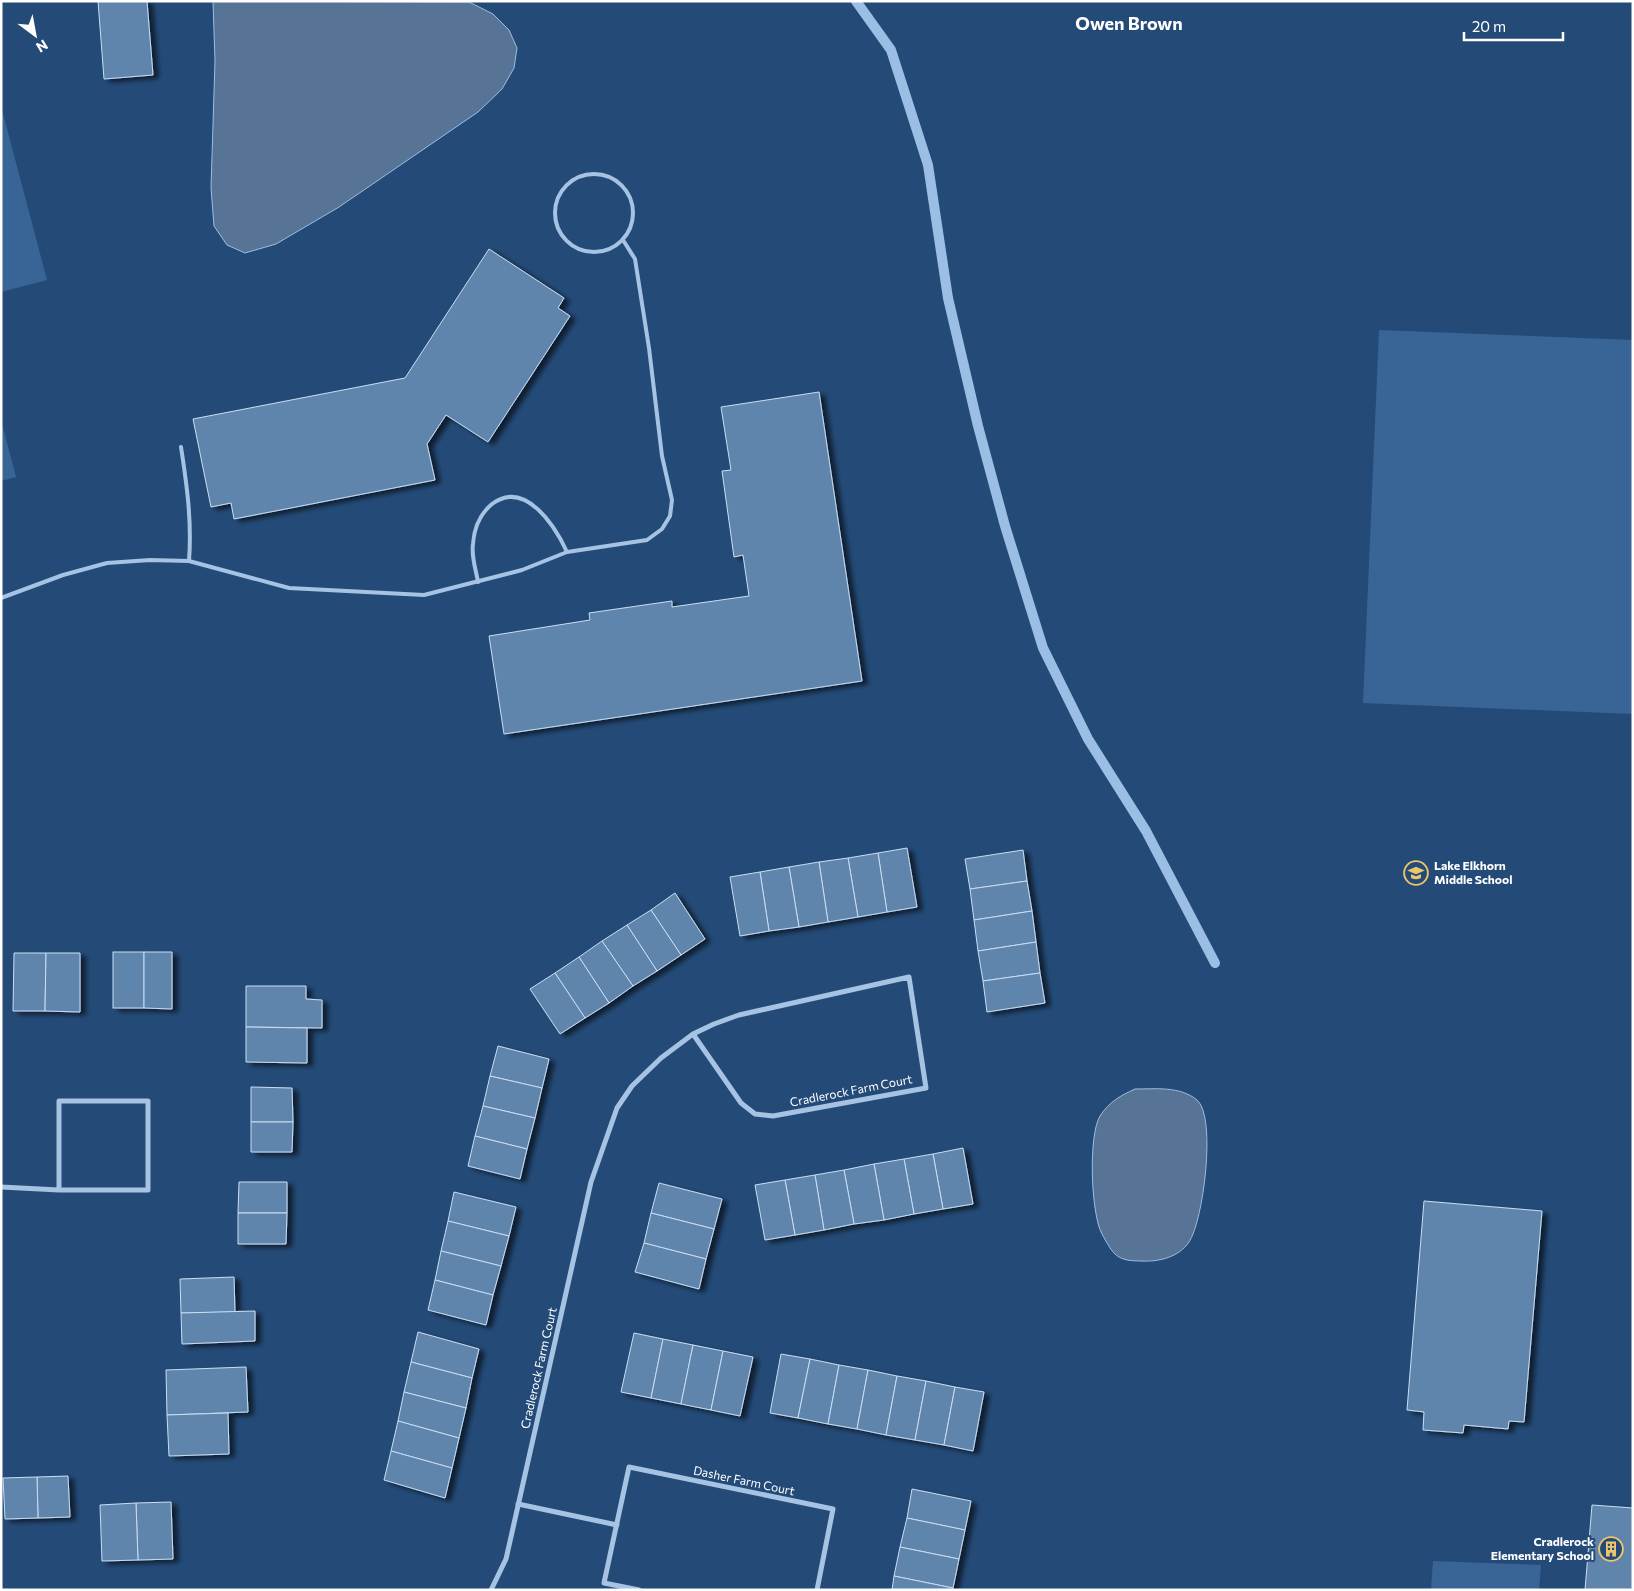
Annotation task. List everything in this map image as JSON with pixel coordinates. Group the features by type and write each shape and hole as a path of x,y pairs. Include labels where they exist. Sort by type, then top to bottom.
{"street":[{"name":"Cradlerock Farm Court","path":"490,1590 506,1558 591,1182 617,1108 632,1086 660,1058 693,1034 714,1024 739,1016 910,977 926,1088 773,1116 755,1114 741,1103 693,1034"},
{"path":"1,1187 59,1190 148,1190 148,1101 59,1101 59,1190"},
{"name":"Dasher Farm Court","path":"639,1590 604,1583 628,1467 834,1510 817,1590"},
{"path":"518,1504 616,1525"}],"lane":[{"path":"592,173 612,176 627,190 634,205 632,226 623,240 609,250 596,252 582,251 570,244 558,230 554,213 558,196 565,185 578,176 592,173"},
{"path":"1,598 63,575 107,563 150,560 189,560 289,588 424,595 522,570 567,552 646,540 662,530 670,516 672,500 662,456 649,348 635,259 623,240"},
{"path":"181,447 190,505 191,538 189,560"},
{"path":"478,582 472,546 476,527 485,510 498,500 517,496 531,504 546,517 559,534 567,552"}],"shaded area":[{"path":"213,1 469,2 493,14 509,30 517,48 514,68 502,89 478,112 339,207 276,244 245,253 227,245 214,226 211,188 215,61"},
{"path":"1,106 47,280 1,292"},
{"path":"1379,330 1633,340 1633,714 1363,703"},
{"path":"1,420 16,477 1,481"},
{"path":"1135,1089 1168,1089 1183,1092 1197,1100 1203,1110 1206,1127 1206,1170 1199,1214 1194,1231 1189,1242 1180,1251 1168,1258 1155,1261 1127,1260 1113,1252 1098,1224 1093,1193 1092,1157 1096,1126 1100,1116 1108,1106"},
{"path":"1433,1561 1541,1565 1539,1590 1431,1590"}],"building":[{"path":"98,1 147,1 153,75 104,79"},
{"path":"489,249 564,298 558,308 570,316 488,442 446,415 427,444 435,480 234,519 231,503 211,507 193,419 405,378"},
{"path":"819,392 862,681 504,734 489,636 590,620 589,613 672,601 672,607 749,596 743,555 734,557 722,471 731,470 721,407"},
{"path":"907,848 917,907 887,912 878,853"},
{"path":"1023,850 1027,881 970,889 965,859"},
{"path":"878,853 887,912 858,917 848,858"},
{"path":"848,858 858,917 828,922 819,862"},
{"path":"819,862 828,922 799,927 789,867"},
{"path":"789,867 799,927 769,931 760,872"},
{"path":"760,872 769,931 740,936 730,877"},
{"path":"1027,881 1032,911 974,920 970,889"},
{"path":"675,893 705,939 681,955 651,910"},
{"path":"651,910 681,955 657,971 627,925"},
{"path":"1032,911 1036,942 978,951 974,920"},
{"path":"627,925 657,971 633,986 602,941"},
{"path":"602,941 633,986 609,1003 579,957"},
{"path":"1036,942 1040,973 983,981 978,951"},
{"path":"113,952 144,952 144,1008 113,1008"},
{"path":"144,952 172,952 172,1009 144,1008"},
{"path":"14,953 46,953 45,1011 13,1011"},
{"path":"46,953 80,953 80,1012 45,1011"},
{"path":"579,957 609,1003 585,1018 555,973"},
{"path":"555,973 585,1018 560,1034 530,989"},
{"path":"1040,973 1045,1003 987,1012 983,981"},
{"path":"246,986 306,986 306,999 322,1000 322,1028 246,1027"},
{"path":"246,1027 307,1028 307,1063 246,1062"},
{"path":"498,1046 549,1059 542,1088 490,1076"},
{"path":"490,1076 542,1088 535,1118 483,1106"},
{"path":"251,1087 292,1088 293,1122 251,1122"},
{"path":"483,1106 535,1118 527,1149 475,1136"},
{"path":"251,1122 293,1122 292,1152 251,1152"},
{"path":"475,1136 527,1149 520,1179 468,1166"},
{"path":"963,1148 973,1204 943,1209 933,1154"},
{"path":"933,1154 943,1209 914,1214 904,1159"},
{"path":"904,1159 914,1214 884,1220 874,1164"},
{"path":"874,1164 884,1220 854,1224 844,1170"},
{"path":"844,1170 854,1224 824,1230 815,1175"},
{"path":"815,1175 824,1230 795,1235 785,1180"},
{"path":"785,1180 795,1235 765,1240 755,1185"},
{"path":"239,1182 287,1182 287,1213 238,1213"},
{"path":"659,1183 722,1199 714,1229 651,1213"},
{"path":"454,1192 516,1207 509,1236 448,1221"},
{"path":"1424,1201 1542,1211 1524,1422 1509,1421 1508,1429 1464,1425 1463,1433 1423,1430 1424,1412 1407,1410"},
{"path":"238,1213 287,1213 286,1244 238,1244"},
{"path":"651,1213 714,1229 706,1259 644,1243"},
{"path":"448,1221 509,1236 501,1266 441,1251"},
{"path":"644,1243 706,1259 699,1289 635,1272"},
{"path":"441,1251 501,1266 493,1295 435,1280"},
{"path":"234,1277 235,1312 181,1313 180,1279"},
{"path":"435,1280 493,1295 486,1325 428,1310"},
{"path":"255,1311 255,1341 182,1344 181,1313"},
{"path":"418,1332 479,1349 472,1378 411,1362"},
{"path":"634,1333 663,1339 651,1398 621,1392"},
{"path":"663,1339 693,1345 681,1404 651,1398"},
{"path":"693,1345 723,1351 711,1410 681,1404"},
{"path":"723,1351 753,1357 740,1416 711,1410"},
{"path":"781,1354 810,1359 798,1418 770,1413"},
{"path":"810,1359 839,1365 828,1424 798,1418"},
{"path":"411,1362 472,1378 466,1408 404,1392"},
{"path":"839,1365 868,1370 857,1429 828,1424"},
{"path":"246,1367 248,1412 167,1415 166,1370"},
{"path":"868,1370 897,1376 886,1435 857,1429"},
{"path":"897,1376 926,1381 915,1440 886,1435"},
{"path":"926,1381 955,1387 944,1445 915,1440"},
{"path":"955,1387 984,1392 973,1451 944,1445"},
{"path":"404,1392 466,1408 459,1438 398,1421"},
{"path":"228,1413 229,1454 169,1456 167,1415"},
{"path":"398,1421 459,1438 452,1468 391,1451"},
{"path":"391,1451 452,1468 445,1498 384,1480"},
{"path":"68,1476 70,1517 38,1518 37,1477"},
{"path":"37,1477 38,1518 5,1519 3,1478"},
{"path":"912,1489 971,1501 965,1530 907,1518"},
{"path":"171,1502 173,1559 138,1560 136,1503"},
{"path":"136,1503 138,1560 102,1561 100,1505"},
{"name":"Cradlerock Elementary School","path":"1592,1505 1633,1508 1633,1590 1585,1590"},
{"path":"907,1518 965,1530 959,1559 900,1547"},
{"path":"900,1547 959,1559 953,1588 894,1576"},
{"path":"894,1576 953,1588 953,1590 892,1590"}],"waterway":[{"path":"856,1 891,50 928,165 948,298 978,426 1005,526 1043,648 1088,739 1146,831 1215,963"}],"place":[{"name":"Lake Elkhorn Middle School","path":"1416,873"},
{"name":"Cradlerock Elementary School","path":"1611,1549"}],"district":[{"name":"Owen Brown","path":"1129,24"}]}
